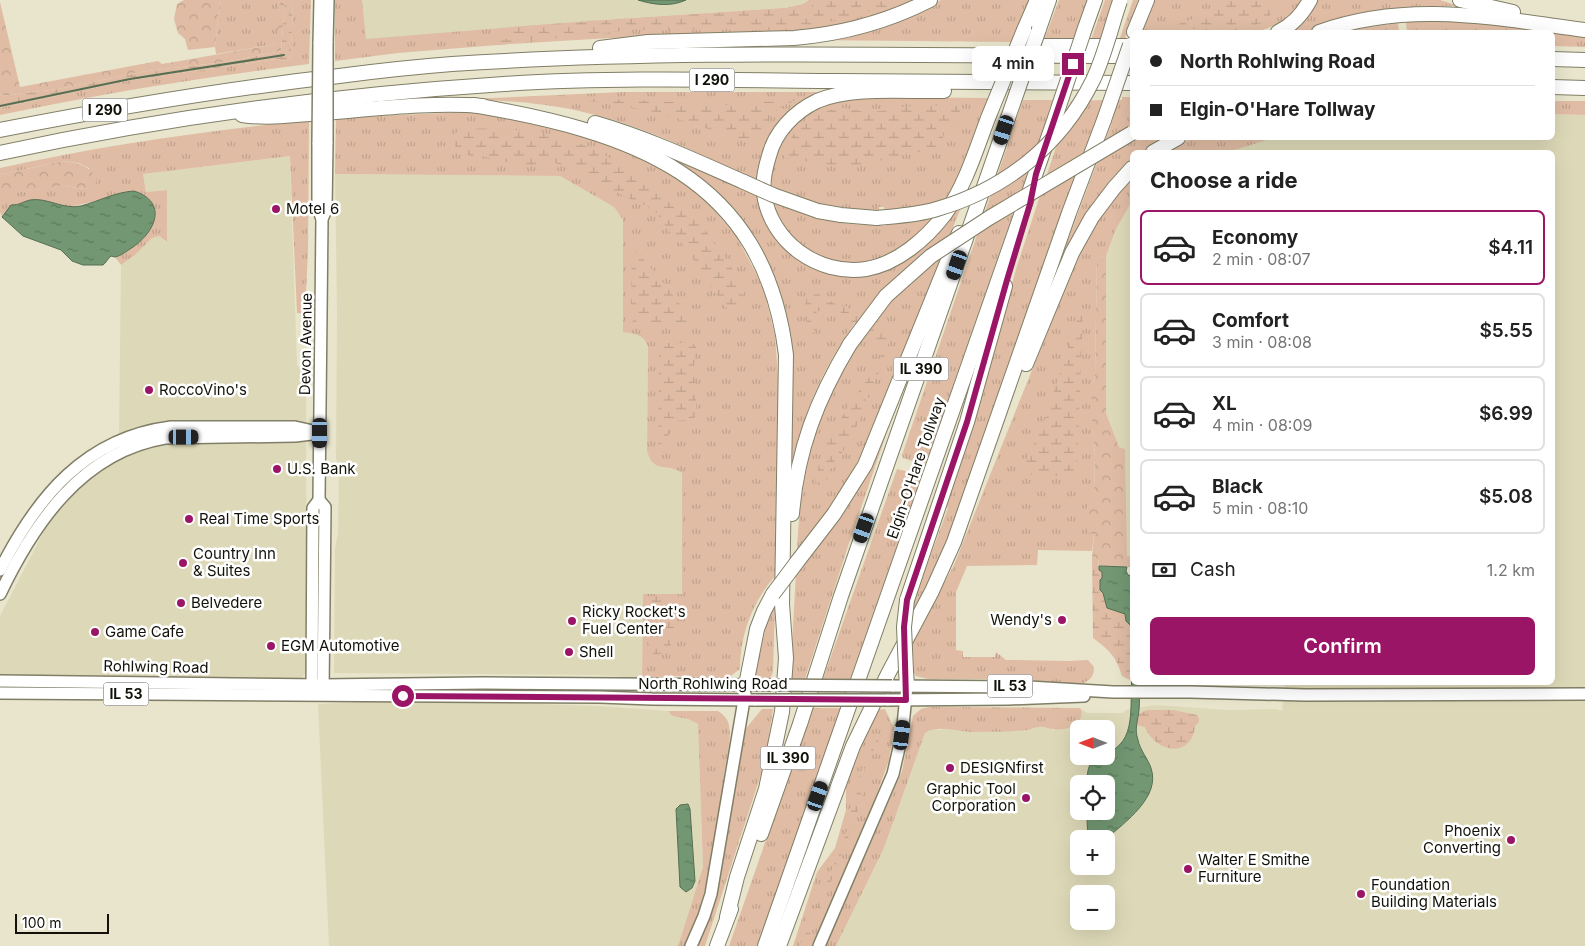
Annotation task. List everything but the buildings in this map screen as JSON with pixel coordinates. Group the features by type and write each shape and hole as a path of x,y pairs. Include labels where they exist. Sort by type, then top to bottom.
{"highway":[{"path":"481,63 648,42 814,36 862,27 889,18 930,0"},
{"path":"1037,0 1024,30 999,90 988,118 962,186 944,215 931,230 902,255 885,264 867,269 838,269 817,263 795,249 778,230 770,212 764,194 764,174 771,146 784,125 801,110 817,102 831,96 858,93 999,90 1017,90 1130,83"},
{"name":"Elgin-O'Hare Tollway","path":"717,946 727,917 738,895 800,724 840,596 1049,0"},
{"name":"Elgin-O'Hare Tollway","path":"765,946 1036,174 1095,0"},
{"path":"1136,28 1147,0"},
{"path":"1281,30 1295,21 1304,11 1310,0"},
{"path":"1460,0 1490,8 1585,23"},
{"path":"219,113 261,118 374,109 473,105 533,110 607,126 659,144 780,198 818,211 877,218 918,214 936,210 991,188 1040,153 1056,135 1085,94 1093,79 1123,2"},
{"path":"1326,30 1358,21 1395,15 1424,13 1456,14 1585,30"},
{"path":"779,946 853,746 954,542 1130,44"},
{"path":"903,56 1021,46 1130,46"},
{"name":"I 290","path":"0,130 103,110 238,88 386,70 481,63 690,54 1130,56"},
{"path":"1555,59 1585,60"},
{"name":"I 290","path":"0,152 62,139 219,113 344,98 506,84 628,80 1130,83"},
{"path":"1555,87 1585,88"},
{"path":"473,105 550,119 586,129 638,148 658,158 682,172 723,208 742,232 758,257 768,277 778,310 786,355 782,604 785,648"},
{"path":"727,917 737,877 766,789 782,712 790,536 797,469 809,426 832,373 850,344 886,296 931,256 989,218 1130,133"},
{"path":"1157,150 1174,140"},
{"path":"746,685 757,629 764,611 796,562 834,514 865,465 986,165 1000,142"},
{"path":"978,475 993,447 1072,253 1092,217 1130,170"},
{"path":"906,693 904,627 907,600 967,422 1030,204 1036,174"},
{"path":"786,946 796,919 802,886"}],"main road":[{"name":"Devon Avenue","path":"318,690 324,507 319,500 322,219 318,210 323,142 323,43 320,0"},
{"name":"Devon Avenue","path":"323,43 328,0"},
{"path":"0,570 17,540 52,490 76,468 112,444 154,430 182,426 295,427 320,433"},
{"path":"0,594 14,564 46,514 76,482 93,468 111,457 146,442 164,438 295,436 320,433"},
{"name":"Rohlwing Road","path":"0,681 318,690"},
{"path":"516,684 529,694 531,688 570,688 593,684"},
{"name":"North Rohlwing Road","path":"318,690 516,684 593,684 892,686 906,693"},
{"path":"691,946 711,894 746,685"},
{"name":"North Rohlwing Road","path":"529,694 652,699 887,700 906,693 1029,687 1113,692 1305,695 1585,694"},
{"name":"Rohlwing Road","path":"0,692 318,690"},
{"name":"IL 53","path":"318,690 517,697 529,694"},
{"path":"819,946 893,774 900,750 906,693"}],"shaded area":[{"path":"362,0 809,0 804,4 786,8 587,21 365,40"},
{"path":"1555,114 1585,115 1585,946 836,946 884,848 925,733 929,730 949,729 972,732 1030,730 1040,726 1054,730 1082,711 1081,709 1087,713 1122,713 1128,709 1156,705 1229,710 1276,709 1282,711 1285,685 1555,685 1555,150 1234,150 1267,140 1555,140"},
{"path":"290,156 297,365 306,375 307,670 302,678 296,680 0,680 0,616 44,531 65,501 85,483 107,467 127,457 119,434 121,265 135,255 152,238 159,236 166,242 167,190 146,192 143,174"},
{"path":"335,174 560,176 614,207 623,220 623,331 639,335 645,340 648,347 647,451 660,467 677,469 682,473 682,594 643,594 642,678 596,675 334,673 335,548 338,533 339,465 336,459 337,313"},
{"path":"1130,204 1130,557 1127,557 1125,449 1119,447 1106,413 1106,256 1116,229"},
{"path":"410,700 599,706 668,711 672,716 688,719 698,724 703,867 678,946 329,946 318,704"}],"green space":[{"path":"184,0 220,0 215,47 188,50 185,39 178,33 174,19 177,4"},
{"path":"220,0 280,0 277,44 216,54 215,47"},
{"path":"280,0 285,0 281,51 225,62 147,71 58,89 0,96 0,2 20,87 158,61 162,64 276,44"},
{"path":"285,0 293,0 291,56 287,61 277,59 132,80 0,108 0,96 58,89 147,71 225,62 281,51"},
{"path":"293,0 311,0 309,64 154,86 0,115 0,108 132,80 277,59 287,61 291,56"},
{"path":"335,0 362,0 366,39 587,21 786,8 803,4 809,0 915,0 900,8 866,20 796,33 610,38 510,44 398,53 335,61"},
{"path":"809,0 903,0 874,13 868,11 860,15 811,25 793,24 786,26 783,30 758,30 745,26 723,28 714,24 709,32 692,29 653,31 639,29 596,34 583,32 573,36 531,41 525,38 518,42 506,44 494,45 492,42 511,38 509,27 813,7 813,5 807,4"},
{"path":"941,0 1031,0 1014,42 810,40 917,13"},
{"path":"1059,0 1087,0 1074,39 1044,40"},
{"path":"1105,0 1113,0 1101,40 1091,40"},
{"path":"1133,0 1138,0 1125,38 1120,38"},
{"path":"1153,0 1301,0 1298,7 1288,17 1263,30 1142,30"},
{"path":"1223,0 1271,0 1270,18 1255,25 1174,30 1176,25 1207,12"},
{"path":"1317,0 1440,0 1459,6 1422,6 1356,14 1359,29 1398,23 1399,30 1292,30 1304,21"},
{"path":"1424,20 1473,22 1537,30 1407,30 1406,22"},
{"path":"1555,32 1585,36 1585,47 1555,46"},
{"path":"623,92 830,92 797,106 760,182 673,142 606,118 541,104 469,99"},
{"path":"878,97 991,98 959,177 942,206 926,226 906,244 890,254 874,260 852,263 831,260 812,253 796,240 783,224 775,205 772,184 776,154 788,132 813,109 840,100","holes":["816,203 854,209 879,210 879,207 884,207 886,226 850,224 816,218"]},
{"path":"1122,97 1130,97 1130,140 1162,140 1147,150 1130,150 1130,164 1062,256 1111,125 1118,100 1122,100"},
{"path":"567,99 614,99 729,105 798,99 783,106 772,115 753,144 664,114 615,104"},
{"path":"1023,100 1053,100 926,462 921,464 903,458 902,455"},
{"path":"1103,100 945,551 912,615 915,598 948,508 946,507 968,440 1017,266 1071,101"},
{"path":"1555,101 1585,101 1585,115 1555,114"},
{"path":"962,105 954,128 946,126 942,142 937,149 858,166 831,165 784,158 786,148 797,130 815,117 834,109 844,108 871,112 909,106"},
{"path":"466,112 505,117 563,129 609,144 658,165 704,198 736,236 763,286 775,336 779,390 776,575 761,596 749,619 742,643 740,669 725,680 678,676 642,678 643,594 682,594 682,473 671,468 657,466 653,463 647,451 648,347 641,337 623,332 623,220 614,207 560,176 335,174 336,118"},
{"path":"309,120 308,250 305,314 297,313 290,156 143,174 146,192 167,190 167,242 159,236 152,238 135,255 121,265 115,257 119,255 154,206 147,197 100,200 70,207 30,200 3,214 2,217 0,212 0,195 2,194 64,186 84,189 90,186 89,168 78,163 62,161 0,175 0,168 77,152 154,140"},
{"path":"460,129 517,130 562,138 591,149 635,173 676,201 704,228 736,276 743,297 741,307 733,316 712,289 707,279 698,270 690,252 668,230 657,213 651,211 646,205 640,204 586,177 571,166 553,162 532,166 518,165 481,156 472,157 456,148 453,140 455,134"},
{"path":"1188,140 1267,140 1234,150 1169,150"},
{"path":"654,150 761,197 787,249 867,274 953,212 960,210 863,452 839,495 797,550 804,480 815,435 832,392 867,331 855,323 821,380 805,418 788,482 790,386 786,322 778,291 767,262 750,235 696,176"},
{"path":"62,161 79,164 88,168 97,181 94,186 84,189 64,186 0,195 0,175"},
{"path":"1130,181 1130,204 1116,229 1106,256 1097,258 1095,376 1092,406 1095,458 1094,498 1087,508 1087,521 1094,534 1092,551 1038,550 1037,565 967,566 956,592 956,650 963,651 963,657 995,657 996,652 1006,660 1088,660 1094,667 1092,676 1082,684 1008,679 928,679 916,676 912,670 914,666 912,642 954,565 1078,255 1106,207"},
{"path":"636,251 660,278 688,315 689,319 685,325 633,323 631,311 632,254"},
{"path":"1106,256 1106,413 1119,447 1125,449 1127,556 1130,557 1130,567 1099,566 1098,559 1092,558 1094,534 1087,533 1088,502 1089,498 1094,498 1095,458 1091,404 1095,376 1097,258"},
{"path":"811,290 814,294 819,294 838,306 847,306 849,309 882,323 891,338 873,385 874,393 866,398 862,415 849,442 838,459 835,459 833,467 829,470 827,483 824,486 817,485 817,475 825,449 855,396 878,364 883,348 877,339 855,323 853,324 836,308 818,311 816,313 817,321 815,327 817,329 815,332 809,333 806,317 806,298"},
{"path":"1081,307 1083,311 1077,469 1073,476 1031,475 1026,473 1024,467 1046,416"},
{"path":"659,343 693,343 696,347 694,369 697,416 677,421 671,425 664,453 659,453 658,450"},
{"path":"912,359 805,679 790,679 796,573 816,547"},
{"path":"897,469 918,474 920,480 850,679 823,679"},
{"path":"1092,558 1098,559 1099,570 1102,572 1100,580 1107,608 1125,614 1130,623 1130,680 1122,676 1111,654 1093,638"},
{"path":"653,596 671,596 675,601 674,636 667,650 663,653 653,654 648,647 650,606"},
{"path":"775,604 773,672 770,679 759,678 755,676 755,673 767,623"},
{"path":"929,707 1079,708 1081,709 1081,715 1079,720 1070,720 1070,728 1063,729 1040,727 1021,731 974,732 936,729 925,733 884,848 836,946 826,946 902,771 913,716 921,709"},
{"path":"812,708 841,708 757,946 729,946"},
{"path":"762,709 773,709 762,771 705,946 697,946 707,921 743,732"},
{"path":"885,709 894,728 889,760 863,833 814,946 793,946 817,872 835,848 846,810 846,783 876,710"},
{"path":"1147,710 1173,710 1197,715 1199,721 1187,744 1173,749 1164,747 1157,742 1150,736 1145,727 1136,725 1138,714"},
{"path":"668,711 718,711 728,721 730,731 711,862 701,905 685,946 678,946 703,867 698,724 688,719 672,716"},
{"path":"877,739 879,739 877,746 866,763 861,800 849,836 806,946 799,946 807,932 846,834 851,809 858,791 862,767"}],"water":[{"path":"638,0 686,0 674,4 662,4"},
{"path":"134,191 145,196 155,209 152,225 148,233 133,247 115,257 111,256 103,265 83,265 72,261 61,250 23,236 2,217 11,205 30,200 43,200 74,207"},
{"path":"1099,566 1127,567 1126,571 1130,576 1130,625 1126,621 1125,614 1107,608 1103,593 1100,590 1102,572 1099,570"},
{"path":"1132,685 1139,685 1136,732 1140,747 1151,768 1153,779 1151,789 1139,808 1115,831 1088,830 1087,820 1115,820 1115,775 1088,775 1088,773 1090,765 1115,765 1115,748 1123,741 1130,721"},
{"path":"688,804 690,809 695,881 692,888 686,892 680,887 676,809 680,805"}],"waterway":[{"path":"0,106 130,79 284,55"}],"place":[{"name":"Motel 6","path":"276,209"},
{"name":"RoccoVino's","path":"149,390"},
{"name":"U.S. Bank","path":"277,469"},
{"name":"Real Time Sports","path":"189,519"},
{"name":"Country Inn & Suites","path":"183,563"},
{"name":"Belvedere","path":"181,603"},
{"name":"Wendy's","path":"1062,620"},
{"name":"Ricky Rocket's Fuel Center","path":"572,621"},
{"name":"Game Cafe","path":"95,632"},
{"name":"EGM Automotive","path":"271,646"},
{"name":"Shell","path":"569,652"},
{"name":"DESIGNfirst","path":"950,768"},
{"name":"Graphic Tool Corporation","path":"1026,798"},
{"name":"Phoenix Converting","path":"1511,840"},
{"name":"Walter E Smithe Furniture","path":"1188,869"},
{"name":"Foundation Building Materials","path":"1361,894"}],"route":[{"path":"403,696 600,697 701,700 906,700 904,627 907,600 967,422 1030,204 1036,174 1073,64"}]}
